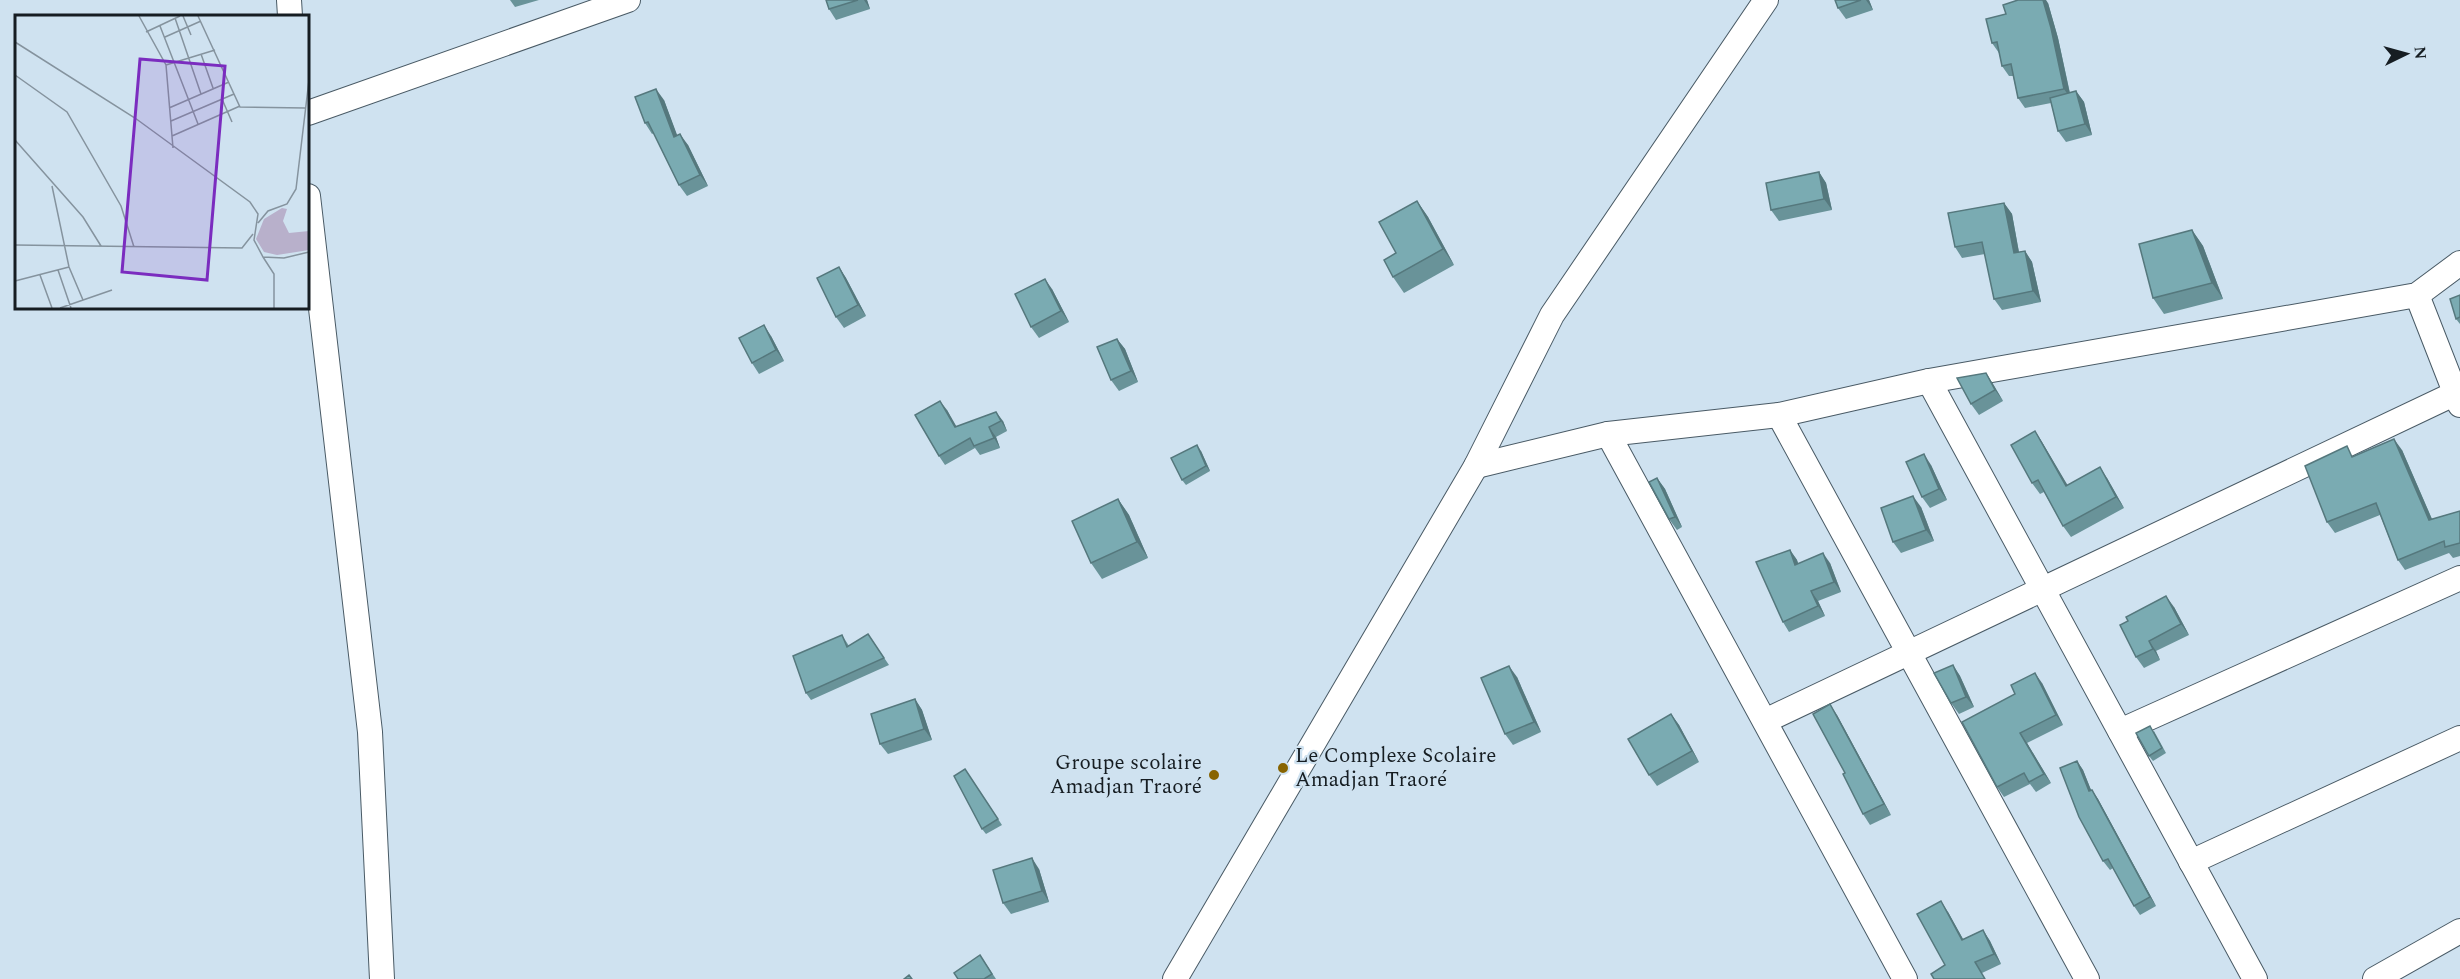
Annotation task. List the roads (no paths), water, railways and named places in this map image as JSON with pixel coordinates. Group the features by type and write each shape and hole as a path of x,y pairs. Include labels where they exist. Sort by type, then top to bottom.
{"street":[{"path":"289,0 290,15"},
{"path":"309,112 628,0"},
{"path":"1175,979 1476,466 1552,315 1766,0"},
{"path":"309,205 370,732 382,979"},
{"path":"1476,466 1608,434 1779,414 1929,381 2417,295 2460,263"},
{"path":"1765,721 2042,589 2458,396 2417,295"},
{"path":"1929,381 2255,979"},
{"path":"1779,414 2083,978"},
{"path":"1608,434 1905,979"},
{"path":"2120,731 2460,578"},
{"path":"2191,862 2460,738"},
{"path":"2375,979 2460,931"}],"place":[{"name":"Le Complexe Scolaire Amadjan Traoré","path":"1283,768"},
{"name":"Groupe scolaire Amadjan Traoré","path":"1214,775"}]}
